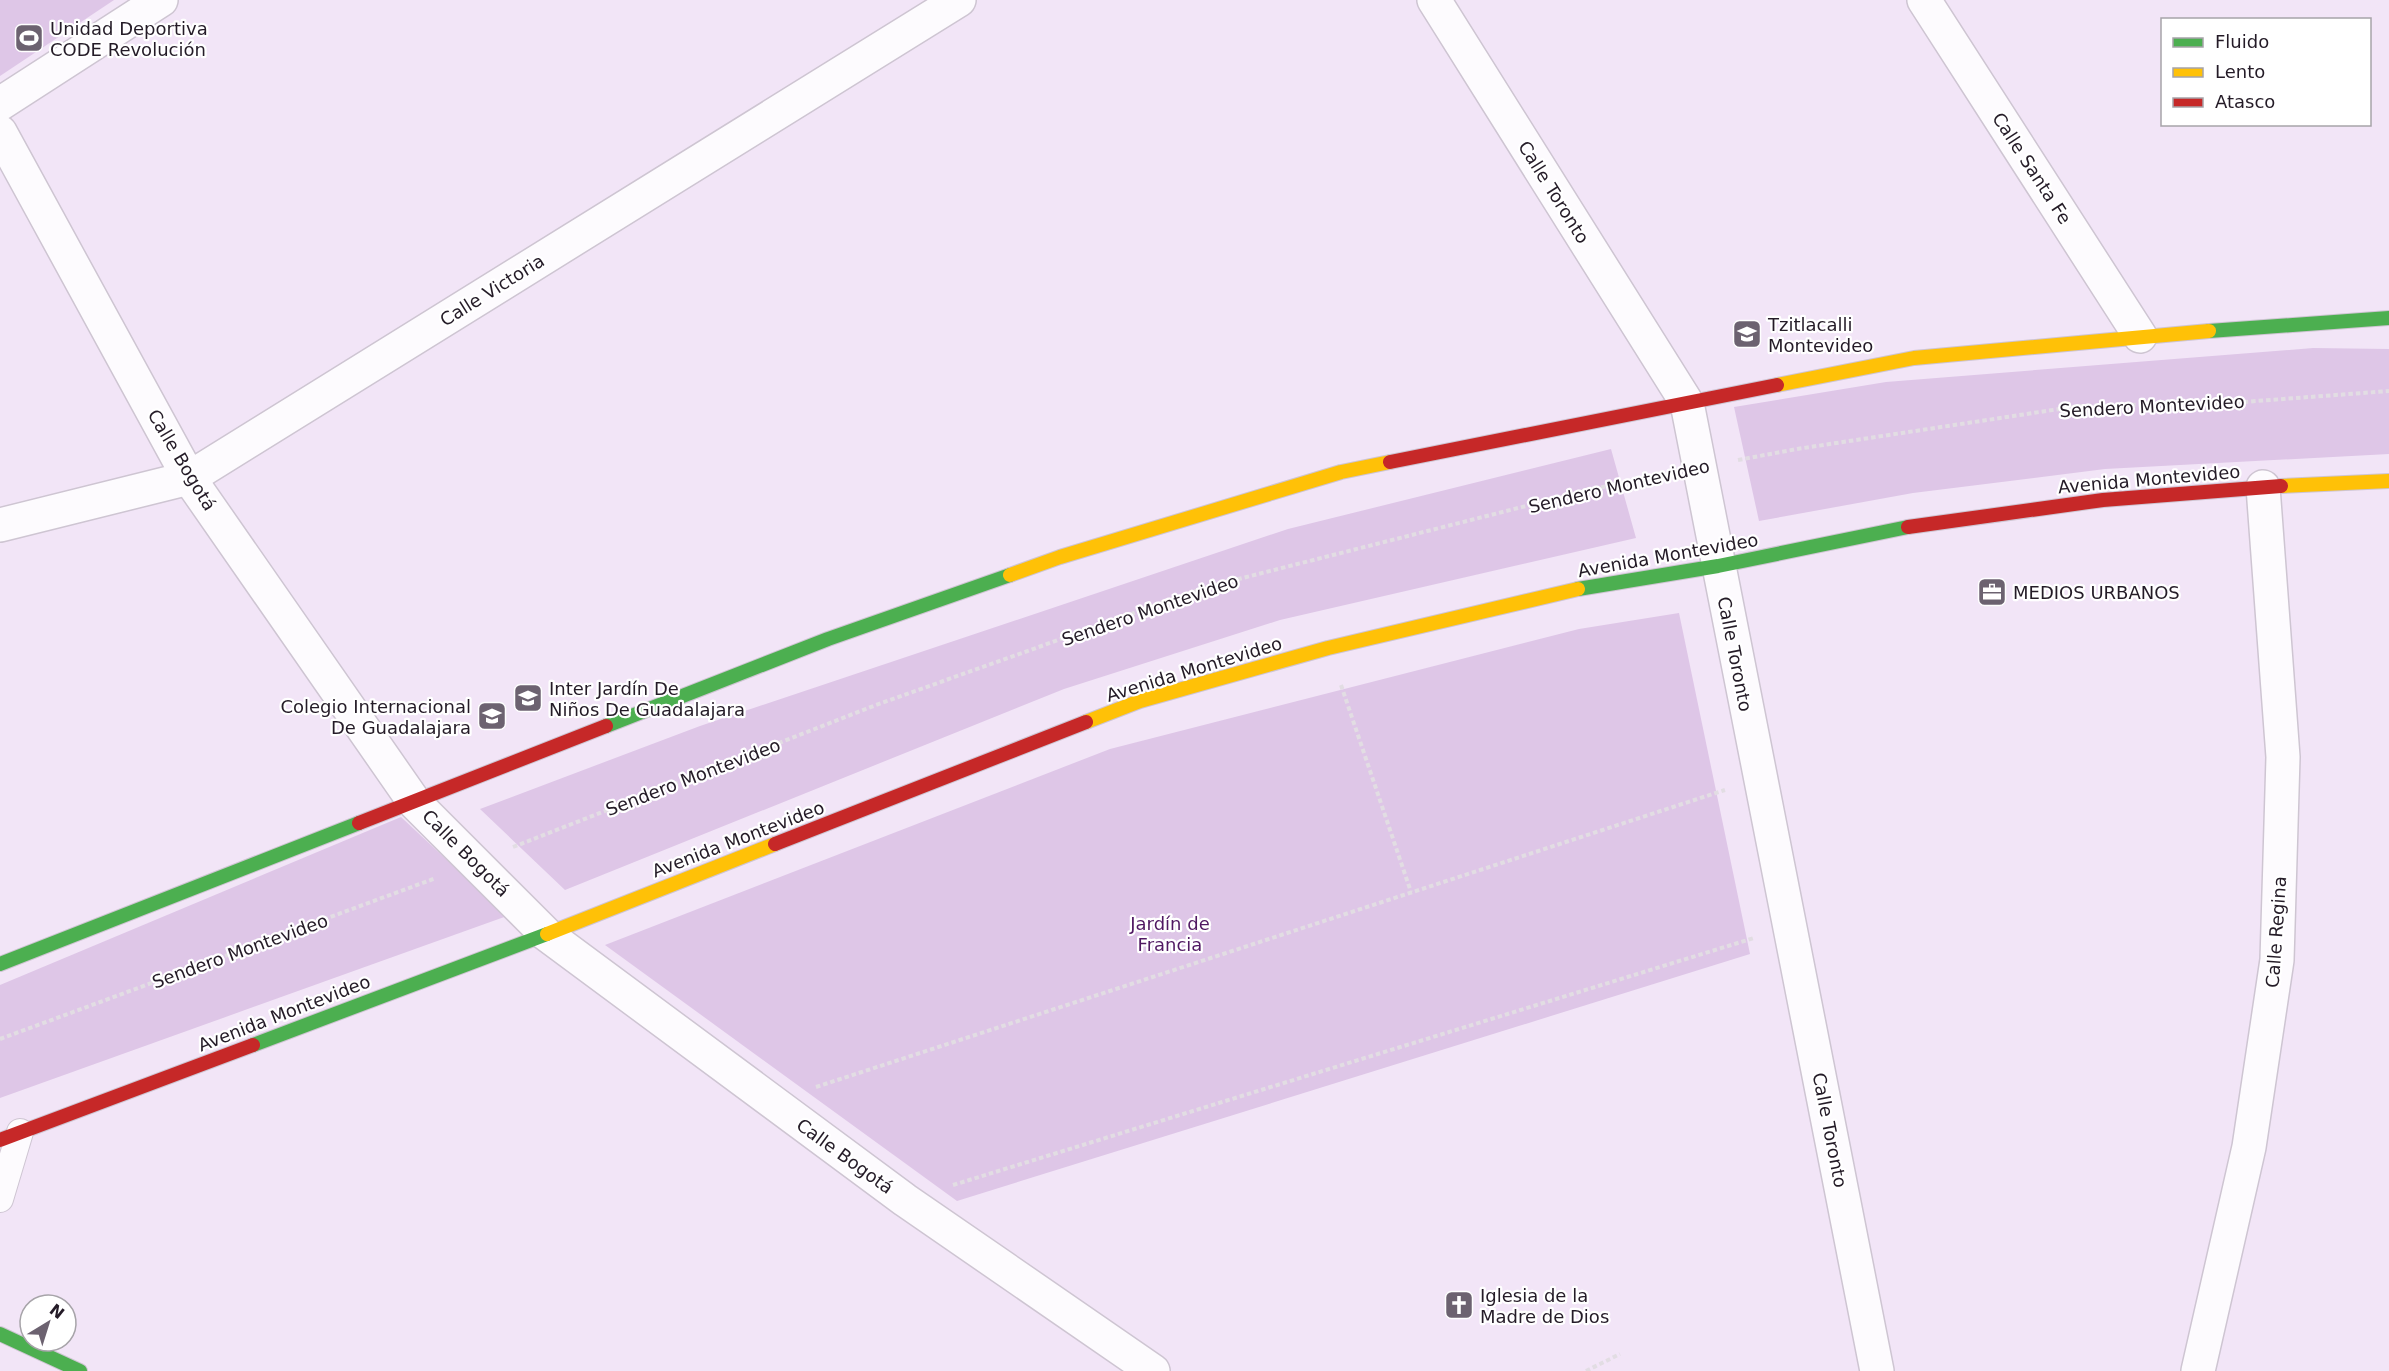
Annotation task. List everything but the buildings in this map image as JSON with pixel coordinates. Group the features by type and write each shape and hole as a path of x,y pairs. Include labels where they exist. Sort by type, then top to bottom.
{"street":[{"name":"Calle Victoria","path":"0,525 189,478 960,0"},
{"name":"Calle Toronto","path":"1434,0 1687,403 1877,1371"},
{"name":"Calle Santa Fe","path":"1923,0 2140,336"},
{"path":"0,104 156,1"},
{"name":"Calle Bogotá","path":"0,132 189,478 415,803 546,933 904,1200 1153,1371"},
{"path":"0,964 828,639 1060,557 1341,472 1914,358 2140,336 2389,318"},
{"name":"Avenida Montevideo","path":"10,1136 546,933 1140,701 1328,648 1560,592 1718,566 1928,523 2103,500 2263,487 2389,482"},
{"name":"Calle Regina","path":"2199,1371 2250,1146 2277,960 2283,757 2263,487"},
{"path":"0,1334 80,1371"}],"lane":[{"path":"0,1199 10,1136"}],"path":[{"name":"Sendero Montevideo","path":"0,1039 395,894 876,705 1207,587 1593,489 1797,448 2079,406 2230,403 2389,391"},
{"path":"1328,648 1411,892"},
{"path":"771,1102 1759,778"},
{"path":"904,1200 1789,927"},
{"path":"1586,1371 1620,1354"}],"green space":[{"name":"Unidad Deportiva CODE Revolución","path":"0,0 114,0 0,76"},
{"path":"2313,348 2389,349 2389,454 2105,469 1913,493 1759,521 1734,407 1886,382"},
{"path":"1611,449 1636,538 1280,620 1064,689 565,890 480,809 700,726 1288,529"},
{"name":"Jardín de Francia","path":"1679,613 1750,954 957,1201 605,945 1110,749 1579,629"},
{"path":"401,817 507,916 0,1098 0,985"}],"traffic: fast":[{"path":"2209,331 2389,318"},
{"path":"1578,589 1718,566 1908,527"},
{"path":"606,726 828,639 1010,575"},
{"path":"0,964 359,823"},
{"path":"253,1045 547,934"},
{"path":"0,1334 80,1371"}],"traffic: slow":[{"path":"1777,385 1914,358 2209,331"},
{"path":"1010,575 1060,557 1341,472 1390,462"},
{"path":"2281,486 2389,481"},
{"path":"1086,722 1140,701 1328,648 1578,589"},
{"path":"547,934 775,844"}],"traffic: jam":[{"path":"1390,462 1777,385"},
{"path":"1908,527 2103,500 2281,486"},
{"path":"775,844 1086,722"},
{"path":"359,823 606,726"},
{"path":"0,1140 253,1045"}],"place":[{"name":"Unidad Deportiva CODE Revolución","path":"29,38"},
{"name":"Tzitlacalli Montevideo","path":"1747,334"},
{"name":"MEDIOS URBANOS","path":"1992,592"},
{"name":"Inter Jardín De Niños De Guadalajara","path":"528,698"},
{"name":"Colegio Internacional De Guadalajara","path":"492,716"},
{"name":"Iglesia de la Madre de Dios","path":"1459,1305"}]}
